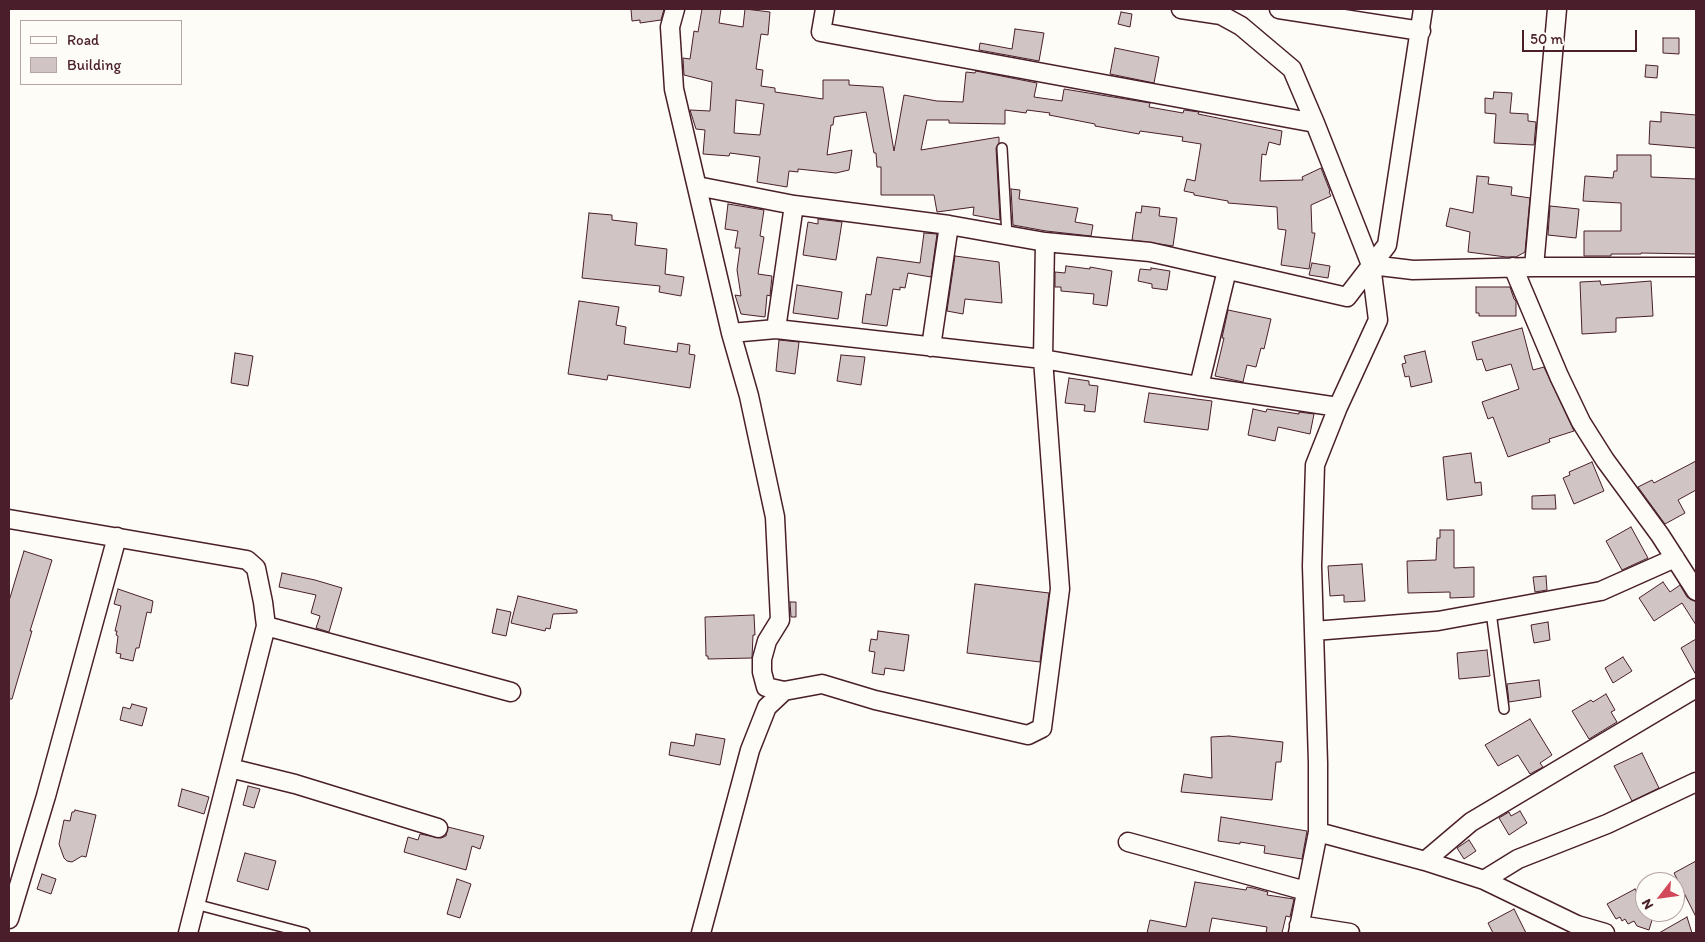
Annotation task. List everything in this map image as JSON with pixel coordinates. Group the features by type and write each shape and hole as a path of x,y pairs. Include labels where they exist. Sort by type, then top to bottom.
{"street":[{"path":"675,9 670,27 674,89 775,516 780,620 766,641 762,659 762,672 766,687 784,691 822,684 875,700 1028,735 1042,728 1060,589 1042,359 1045,242"},
{"path":"825,9 821,32 1315,123"},
{"path":"1181,9 1224,11 1292,69 1371,266 1378,320 1338,407 1315,465 1312,566 1318,763 1318,832 1298,929 1350,933"},
{"path":"1279,9 1421,31"},
{"path":"697,186 794,205 949,225 1045,242 1150,252 1348,297 1387,245 1423,9"},
{"path":"1534,267 1557,9"},
{"path":"776,330 794,205"},
{"path":"931,348 949,225"},
{"path":"1371,266 1413,270 1534,267 1696,267"},
{"path":"1513,268 1559,376 1581,422 1605,460 1675,558 1696,591"},
{"path":"1199,386 1227,270"},
{"path":"731,333 776,330 1042,359 1199,386 1338,407"},
{"path":"9,519 247,560 256,568 266,626 188,933"},
{"path":"9,919 46,796 118,538"},
{"path":"1314,631 1438,621 1601,591 1675,558"},
{"path":"266,626 511,692"},
{"path":"1425,861 1471,822 1696,688"},
{"path":"701,933 750,750 767,708 784,691"},
{"path":"230,768 295,784 438,828"},
{"path":"1484,880 1518,859 1607,824 1696,782"},
{"path":"1318,832 1425,861 1484,880 1577,925 1605,933"},
{"path":"1128,842 1306,891"}],"lane":[{"path":"1002,148 1008,236"},
{"path":"1491,612 1504,709"},
{"path":"195,904 305,933"}],"building":[{"path":"631,9 664,9 661,20 640,23 640,20 632,21"},
{"path":"702,9 721,9 719,23 743,27 745,9 770,12 768,35 761,34 756,69 763,70 761,86 775,88 775,92 823,99 823,80 849,80 849,85 883,87 894,151 904,95 937,101 963,102 966,72 975,73 976,71 1037,83 1034,97 1062,101 1064,89 1150,103 1149,107 1183,113 1184,110 1199,112 1198,114 1282,131 1280,145 1269,142 1266,155 1262,154 1260,181 1303,180 1302,177 1321,168 1331,196 1311,205 1312,233 1315,233 1309,269 1281,265 1286,230 1278,229 1277,207 1228,203 1228,201 1194,195 1194,193 1184,191 1187,179 1195,181 1201,144 1182,141 1183,137 1140,131 1139,134 1095,126 1095,124 1049,115 1050,113 1027,110 1026,113 1005,110 1005,124 949,123 949,120 927,120 921,150 999,137 999,143 996,148 1000,220 973,215 974,207 937,212 934,195 881,195 881,167 877,167 876,153 874,153 866,112 834,117 833,125 831,125 827,155 852,150 849,170 836,173 798,169 798,172 789,171 787,187 757,182 760,157 730,153 729,156 703,154 705,130 696,129 690,110 710,111 712,82 684,75 683,58 690,59 694,31 698,32","holes":["736,100 764,104 760,135 734,133"]},
{"path":"1121,12 1132,14 1130,27 1118,24"},
{"path":"1015,29 1044,33 1039,61 979,50 980,43 1012,49"},
{"path":"1663,38 1679,38 1679,54 1663,53"},
{"path":"1115,48 1159,57 1154,83 1110,74"},
{"path":"1646,65 1658,66 1657,78 1645,77"},
{"path":"1494,92 1512,93 1510,113 1528,114 1528,121 1536,122 1534,145 1494,143 1496,114 1485,113 1485,98 1493,99"},
{"path":"1661,112 1696,115 1696,148 1649,144 1650,121 1661,122"},
{"path":"1617,155 1651,155 1651,177 1696,179 1696,254 1641,253 1584,256 1584,231 1621,231 1621,203 1583,201 1585,176 1613,178 1614,171 1617,171"},
{"path":"1477,176 1489,177 1488,184 1512,187 1511,195 1530,198 1525,252 1516,257 1468,252 1470,232 1446,226 1450,208 1473,213"},
{"path":"1011,189 1020,190 1019,199 1078,208 1075,222 1093,225 1091,236 1013,225"},
{"path":"728,204 764,210 760,236 764,237 758,274 772,276 770,296 767,295 765,317 741,314 735,295 741,296 737,270 740,248 735,248 738,231 725,229"},
{"path":"1142,206 1160,208 1159,216 1177,218 1173,246 1132,240 1136,212 1141,213"},
{"path":"1550,206 1579,209 1576,238 1548,235"},
{"path":"589,213 612,215 612,220 637,223 635,245 667,249 665,274 684,277 681,296 659,292 660,286 582,278"},
{"path":"818,219 842,222 836,260 803,255 808,222 818,224"},
{"path":"924,233 937,234 931,277 908,273 905,288 900,287 900,290 893,289 887,326 862,323 866,294 871,295 877,257 920,263"},
{"path":"955,256 999,262 1002,303 965,299 963,314 947,311"},
{"path":"1312,263 1330,266 1328,278 1309,275"},
{"path":"1066,266 1090,269 1090,267 1112,271 1107,306 1093,304 1094,294 1061,291 1061,287 1055,287 1055,272 1065,273"},
{"path":"1151,268 1170,271 1167,290 1152,288 1152,284 1138,281 1140,269 1151,270"},
{"path":"1600,281 1601,285 1651,281 1653,316 1616,318 1616,332 1582,334 1580,282"},
{"path":"797,285 842,292 838,319 793,313"},
{"path":"1476,287 1510,287 1516,301 1516,316 1479,316 1479,313 1476,313"},
{"path":"579,301 619,307 616,325 626,327 624,344 677,352 678,343 690,345 689,354 695,355 690,388 608,375 607,380 568,374"},
{"path":"1228,310 1271,319 1264,349 1261,348 1256,367 1247,365 1243,382 1215,376"},
{"path":"1522,328 1533,370 1544,367 1574,431 1549,439 1550,442 1508,457 1493,417 1488,419 1482,402 1519,389 1511,364 1486,371 1482,359 1477,360 1472,342"},
{"path":"779,340 799,342 795,374 776,371"},
{"path":"1425,351 1432,382 1411,387 1409,376 1405,377 1402,364 1406,363 1404,356"},
{"path":"235,353 253,356 248,386 231,383"},
{"path":"841,355 865,357 861,385 837,381"},
{"path":"1069,378 1089,381 1089,385 1098,386 1095,412 1084,411 1085,405 1065,403"},
{"path":"1149,393 1212,401 1208,430 1144,422"},
{"path":"1253,409 1266,412 1267,409 1299,414 1299,412 1314,414 1310,434 1278,427 1275,441 1248,435"},
{"path":"1471,453 1475,483 1481,482 1482,495 1447,500 1443,457"},
{"path":"1696,461 1696,490 1678,500 1685,513 1665,524 1638,487 1652,480 1654,483"},
{"path":"1592,462 1604,491 1574,504 1563,478 1570,475 1569,472"},
{"path":"1555,495 1556,509 1532,509 1532,496"},
{"path":"1631,527 1648,558 1622,570 1606,541"},
{"path":"1440,530 1454,530 1454,568 1474,567 1474,597 1450,598 1450,592 1408,593 1407,561 1436,560 1437,538 1440,538"},
{"path":"24,551 52,560 30,631 32,631 12,699 9,699 9,601"},
{"path":"1362,564 1365,601 1344,602 1344,595 1330,596 1328,566"},
{"path":"282,573 342,588 329,632 316,628 320,616 311,613 316,595 279,587"},
{"path":"1546,576 1547,590 1535,592 1533,577"},
{"path":"1663,582 1670,592 1680,585 1687,597 1696,602 1696,625 1682,603 1654,621 1639,598"},
{"path":"975,584 1049,593 1040,662 967,653"},
{"path":"118,589 153,601 151,613 147,612 139,648 136,648 133,661 120,658 121,654 116,653 118,636 116,635 117,631 115,631 121,606 114,604"},
{"path":"518,596 577,610 577,613 553,614 550,629 546,628 545,631 511,623"},
{"path":"790,602 796,602 796,617 791,617"},
{"path":"497,609 511,612 506,636 492,633"},
{"path":"754,615 755,635 753,635 752,658 708,659 708,656 706,656 705,617"},
{"path":"1548,622 1550,640 1534,643 1531,625"},
{"path":"878,631 909,635 904,671 885,668 884,675 872,673 875,652 869,651 871,639 877,640"},
{"path":"1696,639 1696,675 1681,648"},
{"path":"1487,650 1490,676 1459,679 1457,653"},
{"path":"1623,657 1632,671 1613,683 1605,668"},
{"path":"1539,680 1541,697 1509,702 1507,684"},
{"path":"1606,694 1615,710 1611,712 1617,722 1589,739 1572,711"},
{"path":"132,704 147,708 142,726 120,720 123,707 130,709"},
{"path":"1530,719 1552,755 1540,763 1543,767 1530,774 1518,755 1498,766 1485,745"},
{"path":"696,734 725,739 720,765 669,755 671,742 694,746"},
{"path":"1229,736 1283,742 1281,762 1276,762 1272,800 1181,792 1184,774 1212,778 1211,737"},
{"path":"1642,753 1659,788 1632,801 1614,766"},
{"path":"248,786 260,789 254,808 243,805"},
{"path":"182,789 209,797 204,814 178,806"},
{"path":"75,810 96,815 86,857 82,856 72,862 64,858 59,844 64,820 70,821 72,812"},
{"path":"1520,811 1527,823 1509,835 1499,818 1509,812 1511,816"},
{"path":"1221,817 1307,831 1302,859 1264,853 1265,846 1218,841"},
{"path":"448,827 484,836 480,849 472,846 466,870 404,852 408,837 418,840 420,834 441,838 446,836"},
{"path":"1469,840 1476,851 1464,859 1457,848"},
{"path":"245,853 276,861 268,890 237,881"},
{"path":"1696,861 1696,917 1685,895 1685,872 1676,872"},
{"path":"42,874 56,879 51,894 37,889"},
{"path":"457,879 471,884 460,918 447,914"},
{"path":"1195,882 1246,890 1247,887 1253,888 1268,892 1267,895 1294,899 1290,917 1286,916 1282,933 1266,933 1267,927 1212,918 1209,933 1147,933 1150,920 1186,927"},
{"path":"1635,889 1635,922 1651,922 1649,930 1637,926 1634,921 1628,924 1625,919 1622,921 1620,917 1616,919 1607,904"},
{"path":"1514,909 1526,933 1493,933 1488,923"},
{"path":"1687,917 1692,933 1659,933 1678,922 1685,922"}]}
